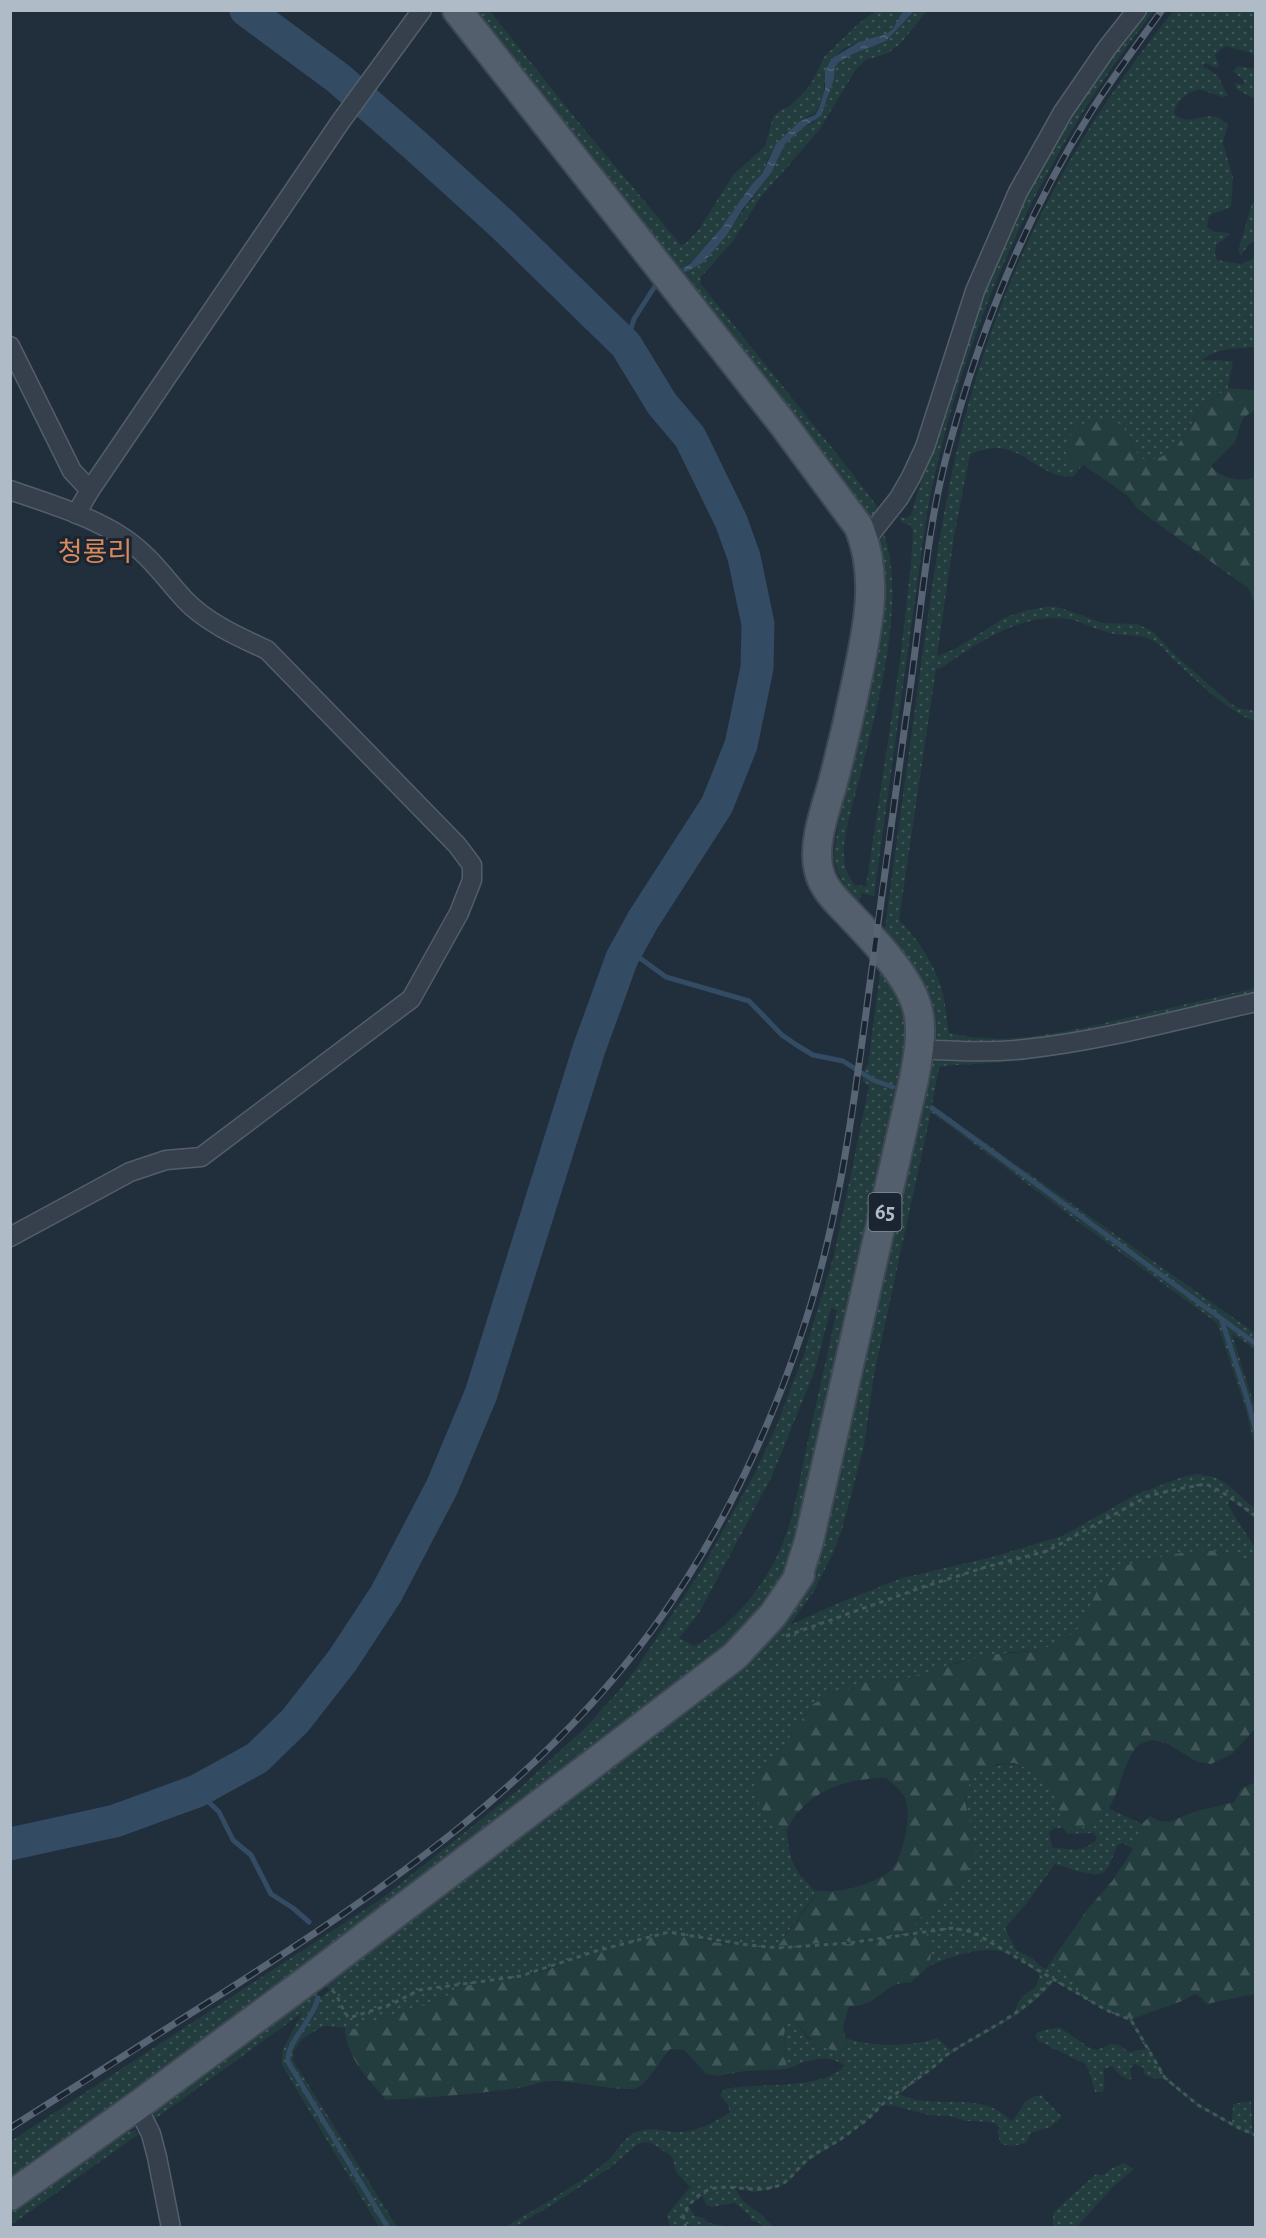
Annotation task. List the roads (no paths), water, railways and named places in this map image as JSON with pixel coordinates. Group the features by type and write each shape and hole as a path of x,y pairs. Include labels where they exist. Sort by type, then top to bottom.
{"main road":[{"name":"65","path":"10,2196 316,1974 735,1656 773,1615 800,1575 798,1576 809,1541 872,1272 919,1049 918,1010 906,984 881,949 830,893 819,870 820,828 843,742 872,604 865,541 859,527 783,424 457,10"}],"street":[{"path":"76,514 90,490 341,121 422,10"},
{"path":"865,541 899,498 925,447 975,291 1018,192 1063,112 1107,48 1137,10"},
{"path":"10,346 72,471 90,490"},
{"path":"10,490 76,514 120,535 150,558 186,601 199,612 237,636 267,650 458,845 472,865 472,880 459,913 411,999 201,1157 166,1161 130,1172 10,1237"},
{"path":"919,1049 978,1052 1026,1049 1108,1035 1256,1002"},
{"path":"137,2106 151,2134 171,2228"}],"water":[{"path":"903,11 914,11 886,41 839,62 835,67 834,79 821,116 805,126 785,144 771,173 742,210 726,236 704,262 686,272 683,271 683,268 690,264 721,228 752,184 762,174 776,144 800,121 815,115 825,89 825,72 831,59 859,42 886,34 893,29"}],"waterway":[{"path":"10,1844 115,1821 197,1791 257,1758 295,1721 342,1661 386,1594 442,1487 481,1394 589,1049 622,958 643,920 717,805 741,745 757,668 758,624 744,557 731,521 690,437 662,404 626,345 502,224 416,146 338,78 246,10"},
{"path":"626,345 634,319 655,286"},
{"path":"622,958 637,956 666,977 749,1001 782,1035 813,1055 843,1061 873,1080 893,1087"},
{"path":"932,1108 1256,1344"},
{"path":"1222,1321 1256,1431"},
{"path":"197,1791 219,1812 233,1840 251,1855 271,1894 309,1922"},
{"path":"318,1998 311,2015 291,2047 288,2062 388,2228"}],"railway":[{"path":"10,2128 343,1914 456,1830 509,1785 560,1737 608,1686 652,1630 718,1525 755,1451 787,1374 814,1294 835,1211 856,1083 926,561 942,472 962,400 991,315 1045,193 1097,102 1162,10"}],"district":[{"name":"청룡리","path":"95,552"}]}
